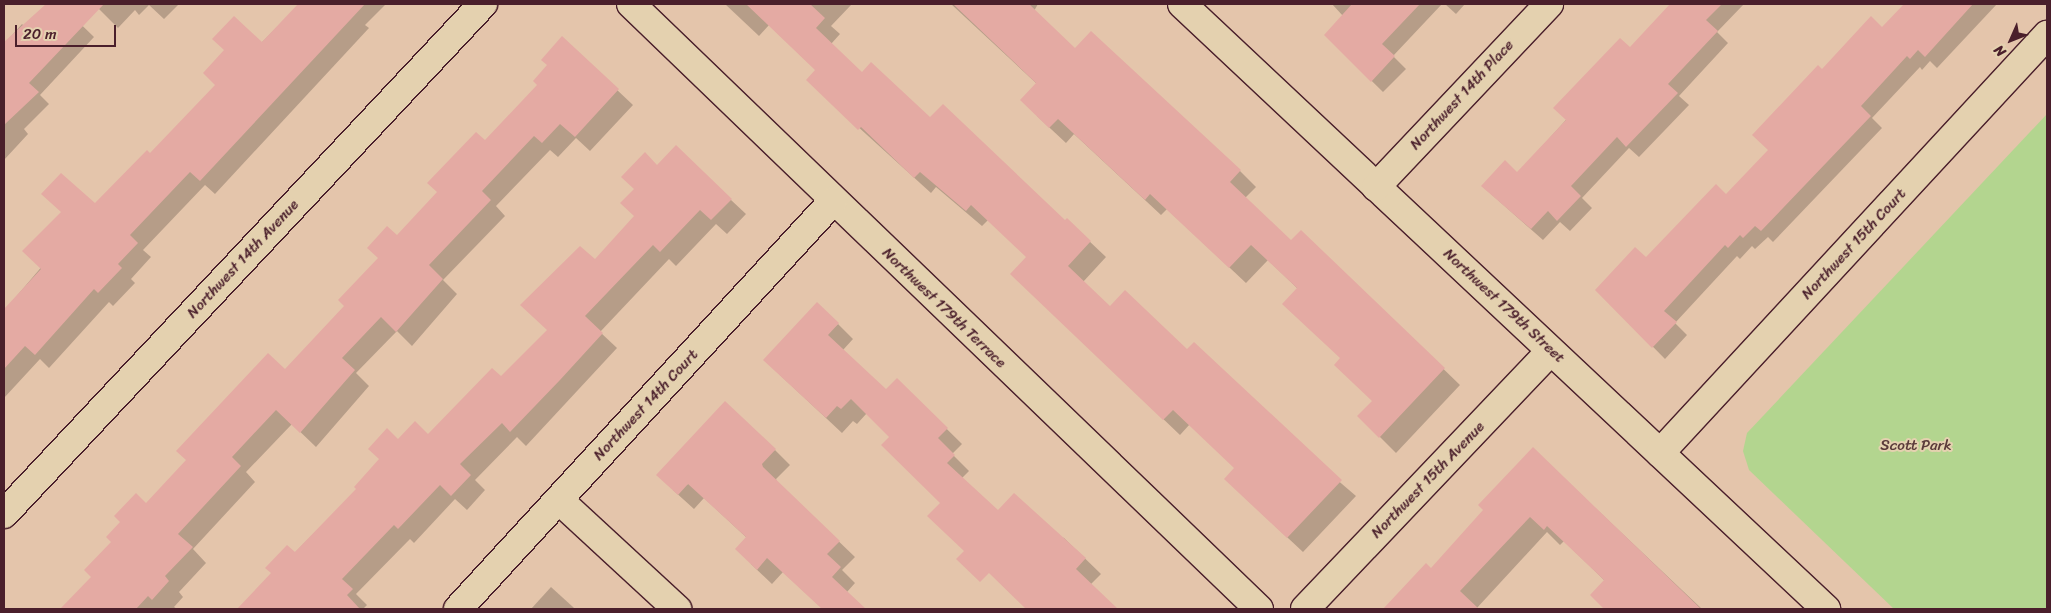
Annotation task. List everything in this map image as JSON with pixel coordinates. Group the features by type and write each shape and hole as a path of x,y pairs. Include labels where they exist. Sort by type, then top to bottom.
{"street":[{"name":"Northwest 14th Avenue","path":"7,505 483,4"},
{"name":"Northwest 179th Terrace","path":"631,4 833,201 1259,609"},
{"name":"Northwest 179th Street","path":"1182,4 1826,609"},
{"name":"Northwest 14th Place","path":"1376,186 1549,4"},
{"name":"Northwest 15th Court","path":"1660,453 2047,35"},
{"name":"Northwest 14th Court","path":"458,609 833,201"},
{"name":"Northwest 15th Avenue","path":"1305,609 1551,351"},
{"path":"559,500 676,609"}],"green space":[{"name":"Scott Park","path":"2047,114 2047,609 1894,609 1749,470 1743,451 1747,433"}],"building":[{"path":"46,4 104,4 29,83 39,92 4,125 4,42"},
{"path":"298,4 365,4 200,181 190,172 130,235 138,243 118,264 122,268 98,293 94,289 35,355 25,346 4,369 4,309 41,269 22,251 61,212 41,194 61,173 95,203 147,150 150,153 215,85 203,73 224,50 212,39 234,16 262,42"},
{"path":"746,4 810,4 825,18 816,28 862,72 871,62 930,117 943,104 1065,220 1067,218 1091,241 1068,266 1110,306 1125,290 1187,349 1194,342 1342,480 1287,538 1224,479 1234,468 1173,410 1163,420 1010,274 1026,257 971,205 966,211 920,172 914,178 861,127 858,130 806,80 815,70"},
{"path":"953,4 1029,4 1075,48 1091,31 1241,170 1230,182 1291,240 1301,230 1445,368 1379,438 1357,416 1372,401 1334,365 1340,358 1282,304 1297,288 1251,245 1229,268 1150,194 1145,200 1058,119 1049,128 1020,100 1036,83"},
{"path":"1352,4 1420,4 1382,44 1395,56 1371,82 1324,35"},
{"path":"1670,4 1722,4 1706,20 1718,31 1668,84 1678,93 1626,147 1617,137 1571,186 1581,196 1557,221 1548,211 1531,229 1481,186 1505,160 1517,172 1566,120 1553,108 1620,38 1630,47"},
{"path":"1904,4 1973,4 1925,57 1918,50 1910,59 1907,56 1861,106 1871,116 1761,231 1755,226 1743,238 1740,235 1728,248 1725,245 1664,311 1677,322 1652,348 1595,290 1635,247 1646,257 1716,184 1726,194 1768,150 1752,135 1818,65 1822,69 1871,16 1882,27"},
{"path":"562,36 619,89 575,137 560,124 542,143 534,136 482,191 491,200 429,265 443,279 396,332 381,317 342,358 355,370 300,433 276,410 232,457 241,466 178,534 193,547 165,576 169,581 152,600 148,596 136,609 60,609 91,577 84,570 111,542 106,537 120,522 114,516 136,493 146,503 186,460 176,451 268,353 285,369 344,306 338,300 378,258 367,248 387,226 397,235 437,192 427,183 476,132 485,140 537,85 533,81 547,65 541,60"},
{"path":"676,145 732,199 711,220 700,210 660,252 653,245 585,316 603,333 560,380 510,432 502,423 460,464 471,475 451,496 440,485 398,529 394,525 342,579 353,589 347,595 360,609 237,609 271,573 265,568 287,545 295,552 356,489 354,487 379,459 368,449 387,428 398,439 415,421 428,434 492,368 501,376 547,330 520,305 580,246 595,259 634,216 620,203 634,189 621,177 645,152 657,165"},
{"path":"817,302 839,323 828,335 886,389 897,378 948,428 938,438 955,455 947,463 998,510 1014,493 1086,558 1076,569 1118,609 1026,609 989,573 980,582 956,559 964,551 927,516 940,503 881,445 889,437 851,399 841,409 837,406 826,418 763,360"},
{"path":"725,401 776,449 762,464 763,467 840,541 827,554 841,567 832,577 866,609 822,609 767,558 757,570 735,549 746,537 688,484 678,495 656,475"},
{"path":"1533,447 1701,609 1604,609 1590,595 1604,580 1547,526 1544,530 1530,517 1460,591 1479,609 1383,609 1426,563 1431,568 1483,510 1478,505"}]}
